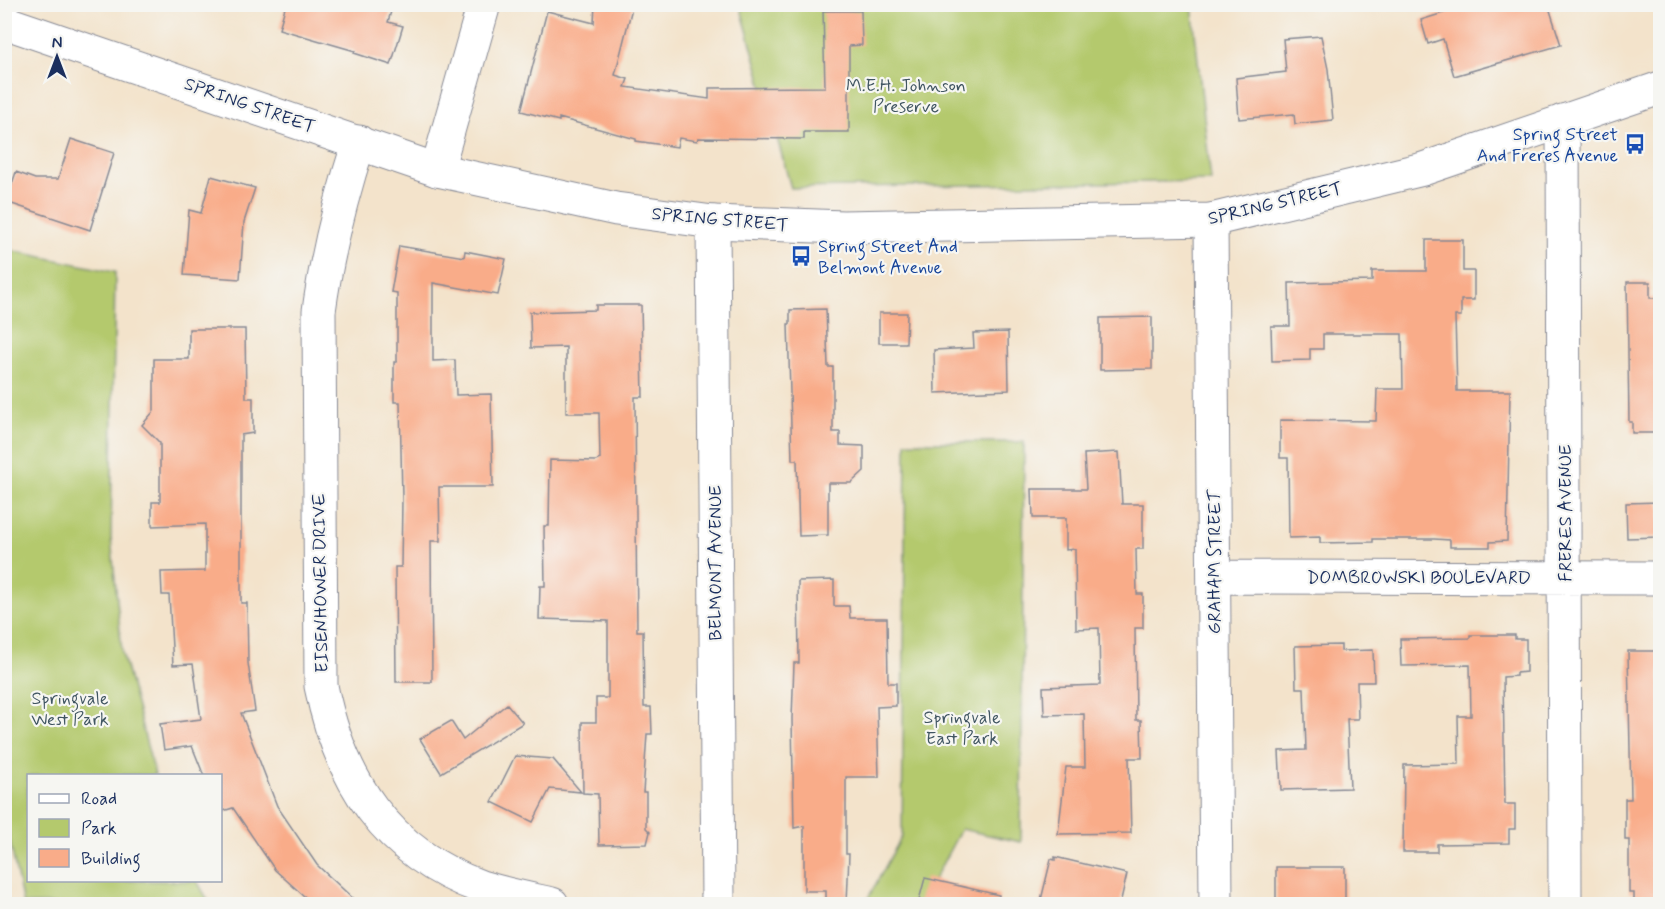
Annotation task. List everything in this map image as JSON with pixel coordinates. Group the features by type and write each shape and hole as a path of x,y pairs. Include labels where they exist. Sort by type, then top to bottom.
{"street":[{"path":"437,170 484,4"},
{"name":"SPRING STREET","path":"4,22 437,170 616,210 713,222 843,227 1211,220 1423,169 1660,88"},
{"name":"FRERES AVENUE","path":"1563,121 1566,576 1565,904"},
{"name":"EISENHOWER DRIVE","path":"359,142 339,206 325,267 319,310 321,686 329,727 344,766 365,801 409,846 443,870 481,887 552,904"},
{"name":"GRAHAM STREET","path":"1211,220 1216,904"},
{"name":"BELMONT AVENUE","path":"713,222 718,904"},
{"name":"DOMBROWSKI BOULEVARD","path":"1214,577 1660,578"}],"green space":[{"name":"M.E.H. Johnson Preserve","path":"740,5 1192,5 1211,181 791,188"},
{"name":"Springvale West Park","path":"4,249 115,272 111,538 122,652 155,774 27,774 27,882 198,882 210,904 23,904 4,814"},
{"name":"Springvale East Park","path":"906,442 1024,442 1021,842 961,829 921,904 865,904 902,836"}],"building":[{"path":"286,4 393,4 388,22 403,26 391,65 354,53 355,51 279,29"},
{"path":"595,4 633,4 615,75 628,79 625,87 709,99 709,88 825,87 823,11 861,11 862,45 849,46 849,132 804,132 804,139 698,138 697,141 679,138 677,147 636,141 636,139 559,118 559,121 521,111 547,11 594,23"},
{"path":"1472,4 1548,4 1561,45 1454,76 1443,39 1428,44 1421,20"},
{"path":"1321,36 1328,69 1333,120 1295,124 1294,114 1239,119 1236,78 1286,72 1283,39"},
{"path":"71,139 114,153 90,230 6,202 16,172 35,179 58,179"},
{"path":"211,176 255,188 244,222 240,279 184,275 189,210 201,213"},
{"path":"1426,240 1463,240 1463,271 1474,271 1474,300 1461,300 1461,316 1455,316 1457,391 1510,391 1507,541 1490,542 1490,547 1450,547 1450,540 1434,539 1373,539 1373,542 1320,543 1320,537 1289,538 1288,458 1280,458 1280,420 1376,421 1377,389 1403,389 1402,334 1323,334 1323,349 1310,349 1310,360 1272,361 1271,326 1290,326 1289,283 1372,281 1372,271 1426,271"},
{"path":"399,246 464,257 465,251 506,259 498,295 433,283 433,361 455,360 456,395 491,394 493,487 439,487 440,541 431,541 432,682 396,682 395,567 401,567 402,499 400,402 394,402 394,362 397,362 397,293 391,292"},
{"path":"1627,282 1650,282 1650,298 1659,298 1660,433 1632,433 1632,422 1629,422"},
{"path":"596,305 641,305 643,397 635,397 637,631 643,631 644,707 651,707 652,734 647,734 643,792 646,792 646,828 650,832 647,844 599,845 598,794 583,793 582,722 596,722 596,698 608,698 608,621 539,619 540,586 545,586 544,526 549,526 550,460 596,461 600,459 599,413 566,413 566,347 531,348 530,312 596,310"},
{"path":"826,309 828,367 833,367 833,432 840,432 840,445 864,446 864,471 851,483 828,483 828,535 799,536 797,460 792,460 788,324 790,324 790,310"},
{"path":"879,313 907,313 906,343 879,343"},
{"path":"1152,317 1152,369 1100,370 1100,318"},
{"path":"189,329 245,329 246,398 253,398 253,433 241,435 241,603 247,603 248,663 255,711 241,713 277,806 317,865 359,904 313,904 275,870 233,808 222,811 222,774 203,774 192,746 164,750 160,724 201,719 193,664 173,665 169,595 162,595 161,572 205,571 205,524 152,526 152,502 160,502 160,443 142,425 154,411 154,359 189,359"},
{"path":"1008,332 1009,390 935,393 934,350 974,348 973,333"},
{"path":"1119,452 1122,504 1143,504 1143,549 1136,549 1137,594 1143,594 1143,628 1135,628 1136,720 1141,720 1142,758 1129,758 1131,833 1058,834 1066,767 1085,767 1084,714 1044,715 1043,687 1100,685 1099,628 1076,629 1075,549 1066,550 1066,518 1033,518 1032,489 1086,489 1084,454"},
{"path":"1660,502 1660,537 1627,538 1626,503"},
{"path":"834,580 834,606 849,606 850,618 887,618 888,683 896,683 896,706 877,707 879,777 846,777 846,854 849,854 847,904 826,904 826,891 804,891 804,826 794,828 792,719 794,663 799,663 798,581"},
{"path":"1470,635 1515,635 1515,639 1526,639 1526,672 1503,677 1505,804 1515,804 1515,829 1509,829 1509,843 1437,844 1437,852 1403,852 1404,765 1459,764 1458,716 1471,716 1470,665 1401,666 1400,639 1470,638"},
{"path":"1341,645 1341,651 1373,650 1374,682 1357,682 1358,719 1347,719 1350,788 1281,790 1279,751 1306,750 1304,688 1296,688 1295,646"},
{"path":"1628,651 1660,651 1660,904 1634,904 1634,893 1629,893 1629,840 1625,840 1625,799 1631,799"},
{"path":"507,704 523,723 441,773 420,739 451,721 463,740"},
{"path":"515,756 553,759 581,792 550,789 533,822 492,802"},
{"path":"1055,857 1127,874 1120,904 1040,904 1051,859 1055,860"},
{"path":"1276,867 1345,867 1345,904 1276,904"},
{"path":"925,878 999,895 998,904 918,904"}],"place":[{"name":"Spring Street And Freres Avenue","path":"1635,144"},
{"name":"Spring Street And Belmont Avenue","path":"801,256"}]}
